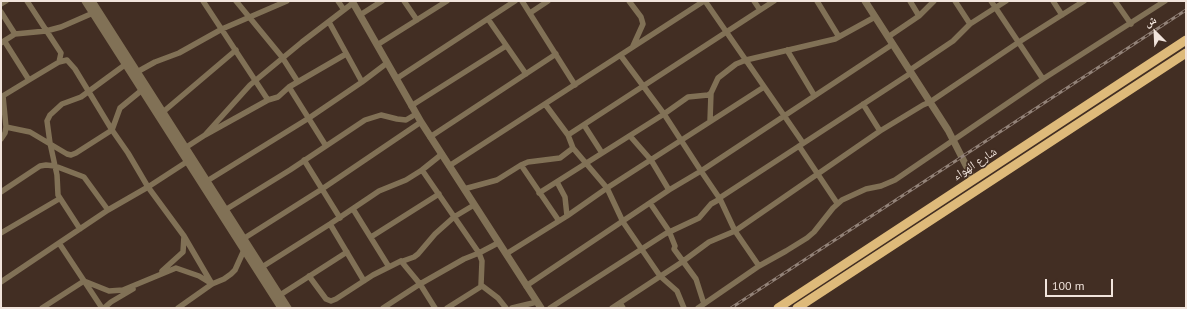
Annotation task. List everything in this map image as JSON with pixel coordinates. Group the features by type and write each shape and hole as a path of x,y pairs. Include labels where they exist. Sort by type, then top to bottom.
{"highway":[{"name":"شارع الهواء","path":"778,308 1186,40"},
{"name":"شارع الهواء","path":"797,308 1186,53"}],"street":[{"path":"1,4 6,1"},
{"path":"27,1 61,53 59,62"},
{"path":"85,1 281,308"},
{"path":"92,1 288,308"},
{"path":"203,1 268,100"},
{"path":"236,1 282,58 298,82"},
{"path":"137,72 155,62 178,53 222,29 287,1"},
{"path":"338,1 344,10"},
{"path":"368,1 369,9"},
{"path":"360,15 382,1"},
{"path":"404,1 417,20"},
{"path":"377,46 447,1"},
{"path":"396,79 515,1"},
{"path":"522,1 575,84"},
{"path":"530,13 548,1"},
{"path":"629,1 641,17 643,24 633,46"},
{"path":"449,166 705,1 784,115 818,175 837,203"},
{"path":"754,1 760,10"},
{"path":"568,135 774,1"},
{"path":"817,1 839,37"},
{"path":"865,1 953,139 973,180"},
{"path":"910,1 919,16"},
{"path":"888,37 919,16 934,1"},
{"path":"955,1 970,24"},
{"path":"991,1 1043,79"},
{"path":"550,308 669,231 699,218 711,204 720,199 721,196 862,104 953,41 970,24 1006,1"},
{"path":"1053,1 1062,15"},
{"path":"612,308 621,305 709,242 735,231 880,131 930,102 1019,42 1084,1"},
{"path":"1115,1 1131,24"},
{"path":"698,308 758,266 807,238 821,225 837,203 853,194 888,183 1043,79 1165,1"},
{"path":"205,135 244,90 352,2 430,137 539,305 512,308"},
{"path":"1,12 15,34"},
{"path":"29,80 3,42 15,34 46,31 70,24 93,13"},
{"path":"710,121 711,94 716,81 721,74 736,64 746,60 787,50 819,44 839,37 875,17"},
{"path":"488,19 526,74"},
{"path":"329,22 362,82"},
{"path":"526,286 669,190 701,171 893,44"},
{"path":"411,106 506,46"},
{"path":"163,112 236,50"},
{"path":"787,50 814,96"},
{"path":"185,148 205,135 268,100 278,97 289,87 346,54"},
{"path":"430,137 556,54"},
{"path":"621,56 664,114 720,199 735,231 758,266"},
{"path":"1,139 5,133 6,127 2,97 59,62 67,60 80,76 148,187 184,236 212,284"},
{"path":"207,181 309,118 387,63"},
{"path":"80,229 59,199 47,121 50,114 66,102 78,98 126,64"},
{"path":"289,87 326,146"},
{"path":"506,254 567,216 607,188 764,87"},
{"path":"6,127 30,132 71,155 112,130 120,108 142,90"},
{"path":"539,193 630,136 688,97 711,94"},
{"path":"545,104 568,135 573,148 585,164 607,188 623,222 660,276 676,291 684,308"},
{"path":"862,104 880,131"},
{"path":"225,210 290,170 365,120 381,115 402,120 416,114"},
{"path":"243,239 322,189 421,122"},
{"path":"584,125 602,153"},
{"path":"630,136 651,160 669,190"},
{"path":"464,189 497,180 528,162 556,160 564,156 573,148"},
{"path":"262,267 340,218 379,191 399,184 422,170 442,154"},
{"path":"304,160 340,218"},
{"path":"1,282 108,210 148,187 188,161"},
{"path":"521,165 558,221"},
{"path":"1,192 40,166 55,166 84,177 108,210"},
{"path":"422,170 479,253 482,261 482,286 498,298 506,308"},
{"path":"557,182 565,197 567,216"},
{"path":"371,237 439,194"},
{"path":"1,233 59,199"},
{"path":"650,203 669,231 675,246 674,249 682,262 696,279 704,304"},
{"path":"309,276 326,299 331,301 389,267 418,254 428,241 454,217 474,204"},
{"path":"353,209 389,267"},
{"path":"330,224 364,281"},
{"path":"59,243 103,308 156,275 183,252 184,236"},
{"path":"386,307 420,284 464,259 498,243"},
{"path":"178,308 212,284 224,279 235,270 244,250"},
{"path":"280,295 347,252"},
{"path":"401,261 420,284 436,308"},
{"path":"84,281 109,291 123,290 156,275 176,268 199,276 212,284"},
{"path":"42,308 84,281"},
{"path":"447,308 482,286"}],"railway":[{"path":"731,308 1186,10"}]}
